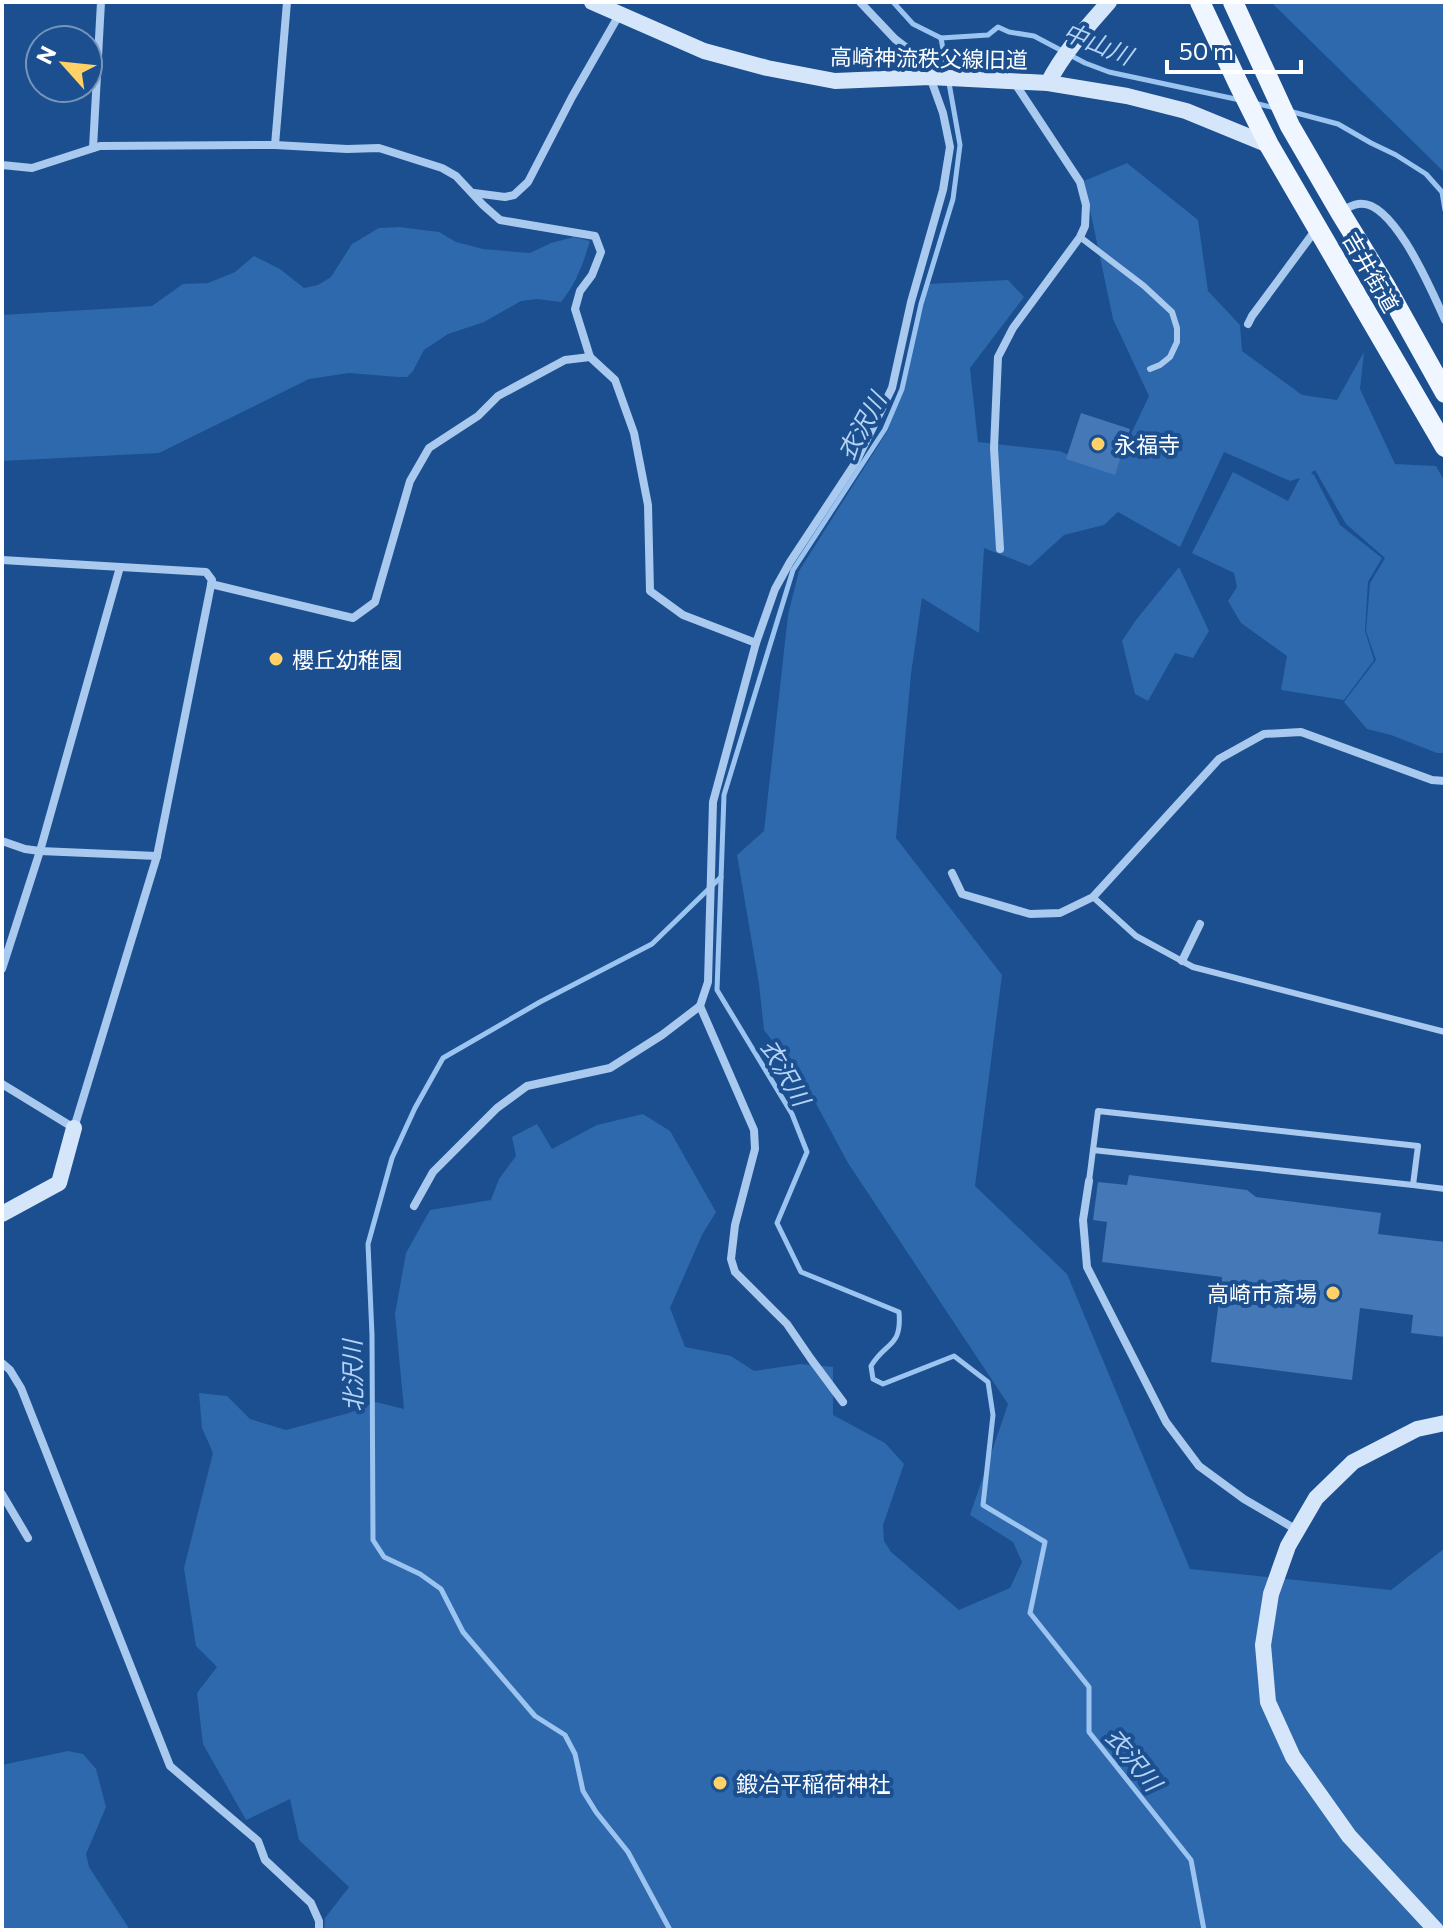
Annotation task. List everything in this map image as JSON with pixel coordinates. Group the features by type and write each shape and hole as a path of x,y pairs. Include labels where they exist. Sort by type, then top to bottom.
{"main road":[{"name":"吉井街道","path":"1200,2 1269,145 1445,447"},
{"name":"吉井街道","path":"1233,2 1290,126 1445,393"}],"street":[{"path":"93,148 101,2"},
{"path":"275,145 287,2"},
{"name":"高崎神流秩父線旧道","path":"592,2 704,51 767,68 835,81 930,77 1048,83 1127,96 1186,111 1269,145"},
{"path":"414,1206 433,1172 497,1108 527,1086 610,1068 700,1006 708,982 713,802 756,643 775,589 856,462 892,388 911,302 943,190 950,147 943,113 930,77 917,56 895,39 860,2"},
{"path":"1048,83 1072,45 1109,2"},
{"path":"473,193 505,197 514,195 528,182 619,15"},
{"path":"1000,549 994,448 998,357 1013,328 1080,237 1085,226 1086,205 1080,182 1014,81"},
{"path":"2,165 32,168 100,146 379,148 442,168 456,176 500,220 595,236 601,252 592,275 580,291 575,309 590,357 615,380 634,433 648,505 650,591 683,615 756,643"},
{"path":"1340,212 1357,204 1380,211 1410,247 1445,320"},
{"path":"1248,324 1318,227"},
{"path":"211,584 353,618 375,602 410,481 429,448 478,416 498,396 565,360 590,357"},
{"path":"2,560 206,572 212,580 157,856 59,1183 2,1214"},
{"path":"2,969 40,851 120,567"},
{"path":"952,873 962,894 1030,914 1060,913 1093,897 1219,759 1264,734 1301,732 1432,780 1445,781"},
{"path":"2,841 40,851 157,856"},
{"path":"1182,961 1200,924"},
{"path":"700,1006 754,1130 755,1149 735,1225 731,1259 735,1272 787,1324 843,1402"},
{"path":"2,1084 74,1128"},
{"path":"1089,1181 1083,1220 1087,1267 1166,1422 1199,1466 1244,1499 1297,1530"},
{"path":"2,1363 21,1388 170,1766 258,1841 265,1860 311,1903 319,1921 319,1930"},
{"path":"1436,1930 1349,1836 1293,1757 1268,1702 1263,1645 1271,1594 1288,1546 1316,1498 1353,1462 1417,1429 1445,1423"},
{"path":"2,1494 28,1538"}],"lane":[{"path":"1080,237 1144,286 1172,312 1177,342 1170,357 1150,369"},
{"path":"1093,897 1136,936 1193,967 1445,1032"},
{"path":"1089,1181 1098,1111 1418,1146 1413,1185"},
{"path":"1093,1150 1445,1189"}],"shaded area":[{"path":"1271,2 1445,2 1445,173"},
{"path":"1127,163 1198,220 1208,291 1240,325 1242,351 1302,395 1337,400 1364,352 1360,389 1395,464 1436,466 1445,482 1445,753 1367,729 1344,702 1376,660 1366,631 1370,583 1385,558 1346,524 1315,470 1311,473 1340,525 1382,558 1368,582 1365,631 1374,660 1344,700 1281,690 1287,656 1241,623 1228,601 1237,587 1234,573 1192,553 1233,472 1288,501 1300,478 1290,481 1224,452 1180,547 1118,512 1104,525 1064,535 1030,566 984,548 979,633 922,598 911,674 896,838 1002,975 975,1186 1067,1274 1190,1569 1391,1590 1445,1548 1445,1930 324,1930 325,1918 349,1887 299,1840 290,1799 246,1820 203,1744 197,1693 217,1667 196,1646 184,1568 213,1453 202,1428 199,1393 227,1396 250,1419 286,1430 349,1413 376,1402 404,1409 395,1314 406,1253 430,1210 491,1200 499,1179 516,1156 512,1137 537,1124 552,1149 597,1125 643,1114 670,1131 716,1212 702,1235 670,1308 685,1347 731,1356 754,1371 801,1364 833,1367 833,1415 885,1443 904,1464 883,1525 884,1541 891,1552 959,1610 1010,1588 1022,1562 1013,1542 970,1515 1008,1404 848,1163 806,1085 764,1030 737,855 764,831 788,615 799,571 888,430 928,284 1008,280 1024,297 970,368 978,442 1059,451 1113,472 1149,396 1113,319 1084,181"},
{"path":"379,228 439,232 456,242 483,249 530,253 574,237 590,241 571,288 561,302 521,301 484,322 448,334 424,350 407,377 349,373 309,379 159,453 2,461 2,315 152,306 183,284 208,283 235,272 254,256 280,269 304,288 318,285 331,277 352,244"},
{"path":"1179,567 1209,631 1193,658 1175,653 1148,701 1135,694 1122,641"},
{"path":"68,1751 83,1754 96,1769 106,1807 86,1854 89,1867 130,1930 2,1930 2,1765"}],"building":[{"name":"永福寺","path":"1081,413 1130,429 1115,475 1066,459"},
{"name":"高崎市斎場","path":"1129,1175 1247,1190 1256,1197 1381,1213 1378,1234 1445,1242 1445,1337 1411,1333 1413,1315 1360,1308 1352,1380 1211,1362 1222,1277 1102,1262 1107,1222 1093,1220 1098,1182 1127,1185"}],"waterway":[{"name":"衣沢川","path":"893,2 913,24 941,38"},
{"name":"中山川","path":"941,38 988,35 998,27 1034,36 1109,72 1240,100"},
{"name":"衣沢川","path":"941,38 960,145 953,199 921,304 902,389 885,429 793,570 724,795 717,990 792,1114 807,1152 777,1223 801,1272 899,1312 895,1338 871,1366 873,1379 883,1384 954,1356 988,1382 993,1415 983,1505 1045,1542 1030,1613 1089,1687 1089,1732 1191,1860 1204,1930"},
{"name":"中山川","path":"1254,103 1275,108"},
{"name":"中山川","path":"1289,111 1338,124 1426,174 1442,192 1445,210"},
{"name":"北沢川","path":"670,1930 628,1852 583,1791 575,1754 565,1735 535,1716 463,1632 441,1589 420,1574 384,1557 373,1540 372,1335 368,1244 392,1158 443,1058 540,1002 652,944 721,877"}],"place":[{"name":"永福寺","path":"1098,444"},
{"name":"櫻丘幼稚園","path":"276,659"},
{"name":"高崎市斎場","path":"1333,1293"},
{"name":"鍛冶平稲荷神社","path":"720,1783"}]}
